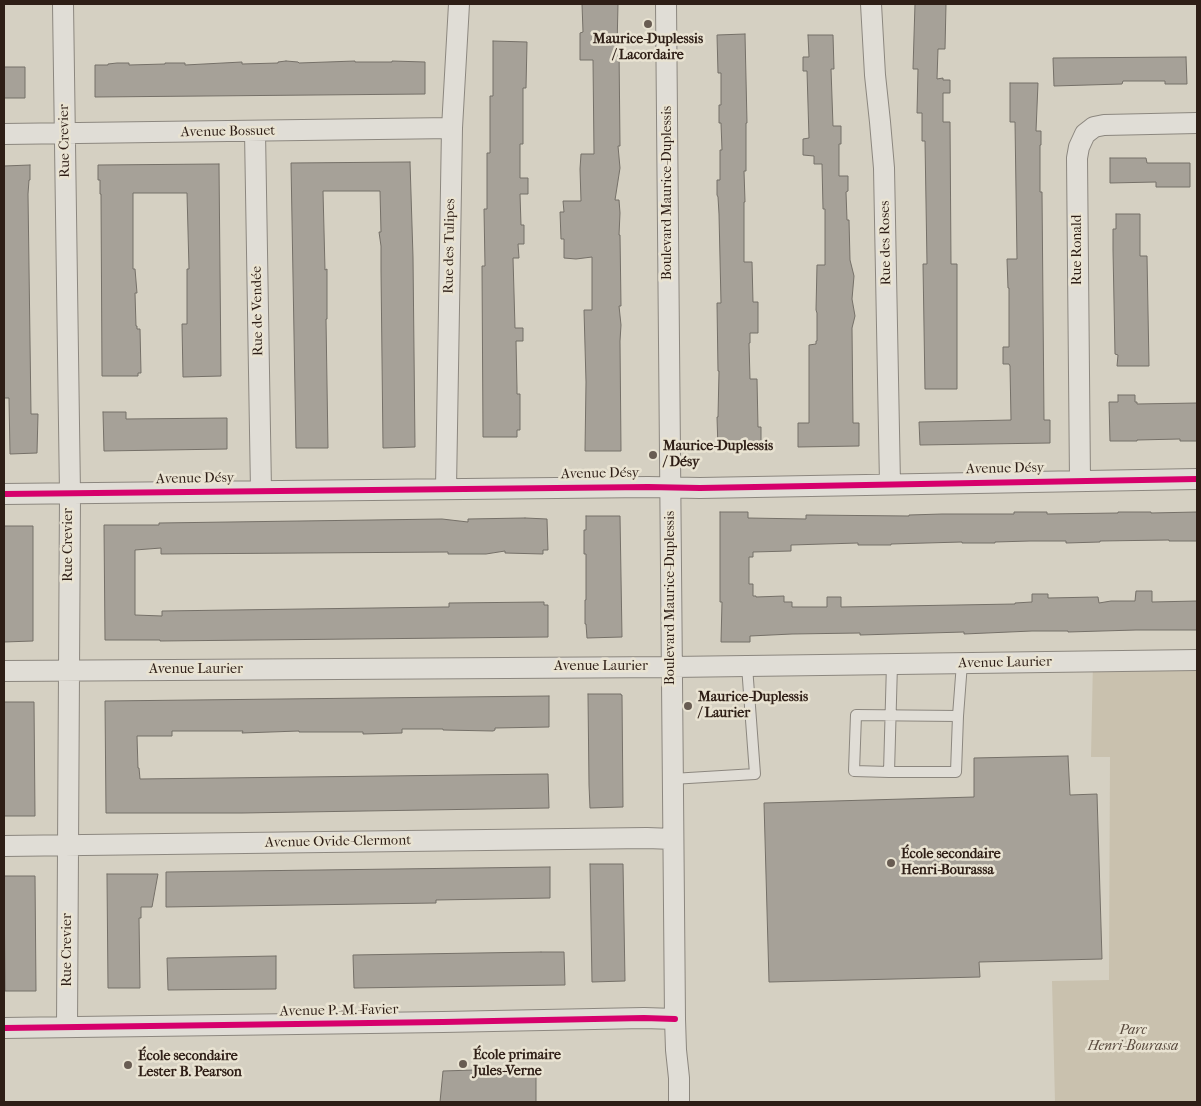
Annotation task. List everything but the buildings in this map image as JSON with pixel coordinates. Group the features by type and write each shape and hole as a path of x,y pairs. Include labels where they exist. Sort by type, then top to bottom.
{"street":[{"name":"Rue Crevier","path":"63,4 70,494 67,1027"},
{"name":"Rue des Tulipes","path":"446,488 452,128 459,4"},
{"name":"Boulevard Maurice-Duplessis","path":"666,4 672,779 675,1020 679,1102"},
{"name":"Rue des Roses","path":"871,4 875,76 884,168 890,484"},
{"name":"Rue Ronald","path":"1080,481 1077,168 1079,147 1086,134 1094,128 1104,125 1197,123"},
{"name":"Avenue Bossuet","path":"4,134 452,128"},
{"name":"Rue de Vendée","path":"254,132 261,491"},
{"name":"Avenue Désy","path":"4,494 446,488 709,487 1197,479"},
{"name":"Avenue Laurier","path":"4,671 672,667 1197,660"},
{"name":"Avenue Ovide-Clermont","path":"4,846 673,839"},
{"name":"Avenue P.-M.-Favier","path":"4,1028 644,1018 675,1020"}],"lane":[{"path":"958,716 856,715 854,771 956,772 962,663"},
{"path":"889,772 892,664"},
{"path":"672,779 756,774 747,666"}],"green space":[{"name":"Parc Henri-Bourassa","path":"1197,660 1197,1102 1055,1102 1052,981 1109,980 1110,757 1091,757 1093,661"}],"cycle path":[{"path":"4,494 700,488 1197,479"},
{"path":"4,1028 675,1019"}],"place":[{"name":"Maurice-Duplessis / Lacordaire","path":"648,24"},
{"name":"Maurice-Duplessis / Désy","path":"653,455"},
{"name":"Maurice-Duplessis / Laurier","path":"688,706"},
{"name":"École secondaire Henri-Bourassa","path":"891,863"},
{"name":"École primaire Jules-Verne","path":"463,1064"},
{"name":"École secondaire Lester B. Pearson","path":"128,1065"}]}
